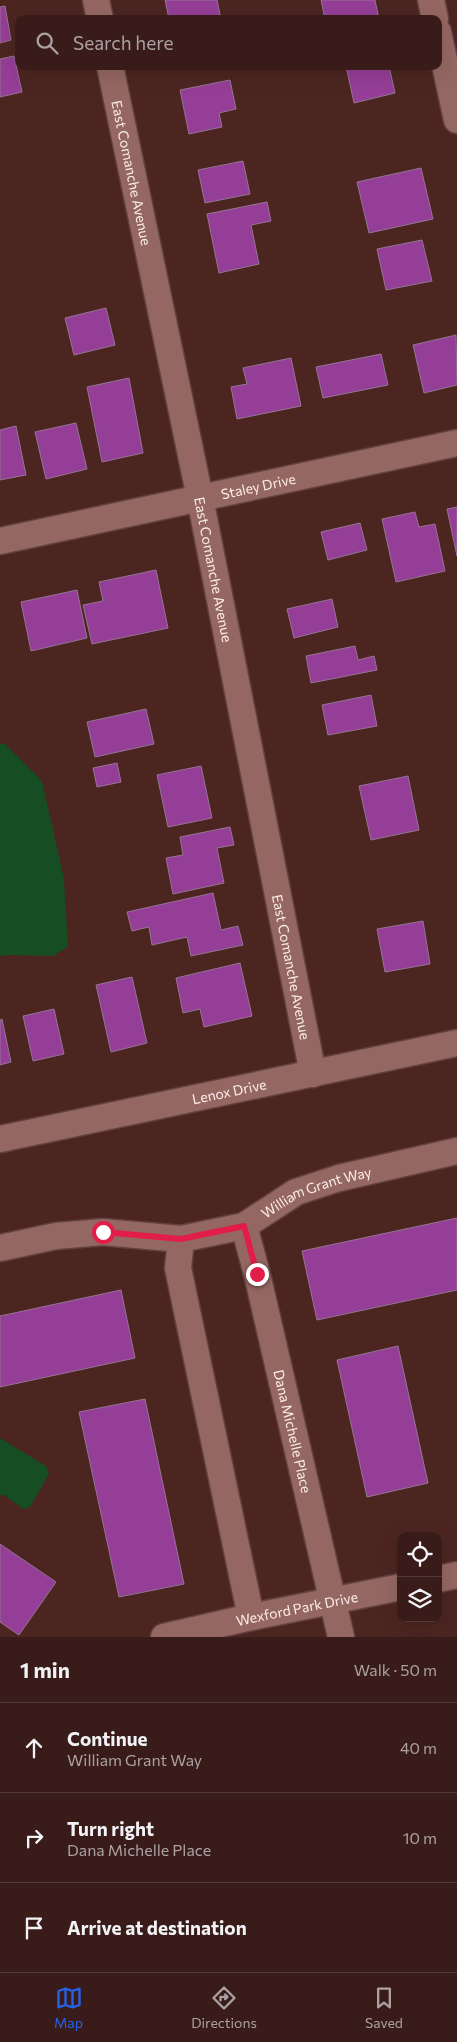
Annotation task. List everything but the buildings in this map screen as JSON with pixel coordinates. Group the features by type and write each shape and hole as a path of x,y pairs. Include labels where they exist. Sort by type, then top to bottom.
{"street":[{"path":"96,0 99,15"},
{"path":"432,0 435,15"},
{"path":"442,51 457,120"},
{"name":"East Comanche Avenue","path":"111,70 200,498 313,1074"},
{"name":"Staley Drive","path":"0,542 457,443"},
{"name":"Lenox Drive","path":"0,1139 457,1043"},
{"name":"William Grant Way","path":"0,1248 56,1236 103,1232 181,1239 244,1226 296,1192 340,1178 457,1151"},
{"name":"Dana Michelle Place","path":"244,1226 257,1274 341,1637"},
{"path":"181,1239 178,1268 252,1617"},
{"path":"442,1578 457,1575"},
{"name":"Wexford Park Drive","path":"164,1637 397,1588"}],"green space":[{"path":"0,744 5,744 42,781 64,879 68,947 53,956 0,956"},
{"path":"0,1438 46,1466 49,1474 30,1507 23,1509 4,1495 0,1495"}],"route":[{"path":"103,1232 181,1239 244,1226 257,1274"}]}
